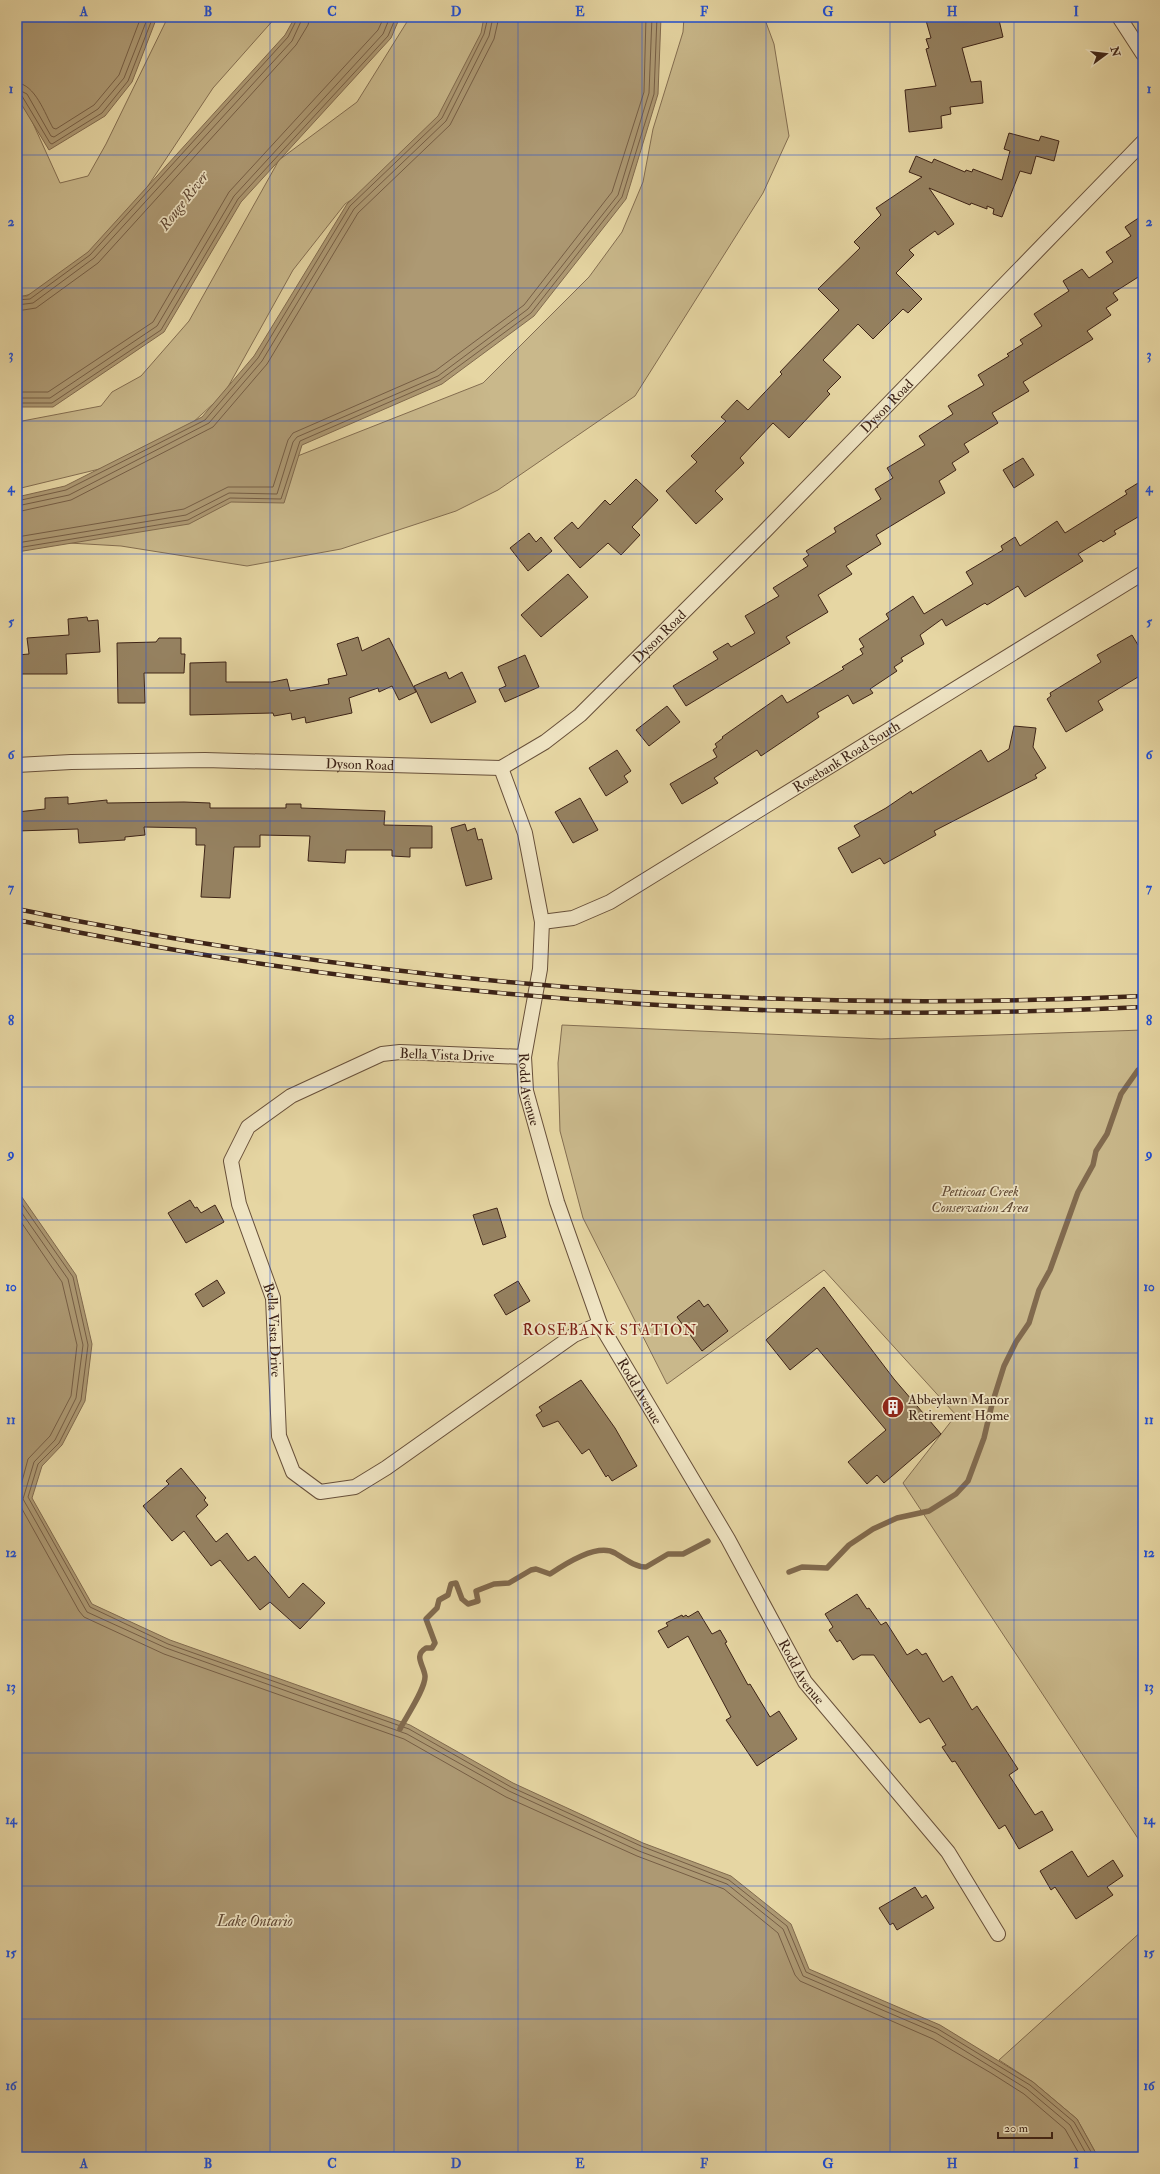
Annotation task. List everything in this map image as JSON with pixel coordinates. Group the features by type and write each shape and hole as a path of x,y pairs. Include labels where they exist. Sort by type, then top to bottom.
{"street":[{"path":"1119,17 1143,54"},
{"name":"Dyson Road","path":"17,765 71,762 205,760 501,768 545,742 580,715 764,532 1143,142"},
{"name":"Rosebank Road South","path":"542,922 573,918 610,902 1143,573"},
{"name":"Rodd Avenue","path":"501,768 525,833 542,922 540,969 524,1057 526,1091 557,1202 600,1324 728,1539 805,1682 948,1852 998,1934"},
{"name":"Bella Vista Drive","path":"524,1057 400,1052 382,1054 291,1096 248,1127 231,1161 239,1204 273,1298 279,1436 293,1472 320,1492 355,1487 386,1468 574,1336 600,1324"}],"green space":[{"path":"168,17 276,17 213,88 138,201 84,265 48,289 17,298 17,88 60,183 88,176 106,144"},
{"path":"410,17 494,17 428,148 345,204 293,270 224,394 157,455 17,489 17,422 101,406 112,392 141,376 189,321 279,160 357,102"},
{"path":"684,17 764,17 774,44 789,136 763,193 635,396 498,490 456,511 341,549 247,566 121,546 17,540 257,472 483,383 589,277 622,232 643,182 653,129 683,32"},
{"name":"Petticoat Creek Conservation Area","path":"562,1025 881,1039 1143,1030 1143,1846 903,1483 956,1415 824,1270 667,1384 583,1218 560,1131 558,1063"},
{"path":"1143,1930 1143,2157 1098,2157 1077,2119 1033,2082 999,2060"}],"water":[{"path":"17,17 157,17 132,82 105,116 49,150 17,97"},
{"name":"Rouge River","path":"295,17 400,17 391,38 241,202 164,332 53,407 17,407 17,296 27,296 88,252 285,35"},
{"path":"484,17 661,17 658,94 626,199 534,316 442,384 302,445 284,503 231,502 189,524 17,552 17,497 65,486 202,417 254,356 347,204 438,116 481,33"},
{"name":"Lake Ontario","path":"17,1190 76,1275 92,1344 85,1401 62,1445 42,1466 32,1498 92,1604 170,1640 410,1725 513,1783 643,1843 731,1876 791,1924 809,1969 940,2025 1033,2082 1077,2119 1098,2157 17,2157"}],"building":[{"path":"925,17 994,17 994,21 999,20 1003,37 962,48 971,82 981,81 983,103 950,107 951,114 941,116 942,128 909,132 905,90 936,86 926,49 929,48 926,39 931,38"},
{"path":"1009,133 1039,141 1041,136 1059,141 1054,161 1036,156 1031,174 1020,171 1002,217 993,214 994,209 987,206 987,209 971,203 970,205 929,188 954,224 938,235 935,231 909,250 914,255 896,273 922,299 908,313 903,309 873,339 858,324 823,360 841,377 827,391 830,394 789,438 773,423 740,458 744,463 715,491 723,499 696,524 666,491 697,462 691,456 726,421 721,417 737,400 748,410 782,374 780,372 839,310 818,289 860,248 854,242 881,215 876,208 922,177 909,172 916,156 932,163 934,159 965,172 966,170 972,172 973,169 1002,180 1010,151 1004,149"},
{"path":"1143,215 1143,274 1113,293 1118,300 1106,308 1111,315 1087,331 1093,339 1023,382 1029,391 992,413 998,423 964,444 969,452 952,463 956,470 939,481 945,493 876,535 881,544 846,566 852,574 818,595 828,612 786,637 790,643 686,706 673,686 718,659 713,652 728,643 731,647 755,633 745,616 779,596 773,588 808,566 803,559 809,555 806,551 836,532 834,528 881,499 875,489 893,478 887,468 925,445 919,436 953,414 948,406 984,385 978,375 1009,356 1007,354 1023,344 1020,340 1042,326 1034,314 1069,291 1063,281 1082,269 1089,278 1113,262 1106,252 1131,236 1125,227"},
{"path":"1023,458 1034,475 1014,488 1003,470"},
{"path":"636,479 658,500 632,527 640,535 621,555 608,543 580,568 554,538 572,522 578,529 605,500 610,505"},
{"path":"1143,480 1143,514 1114,531 1116,534 1103,542 1101,540 1078,554 1083,561 1025,597 1018,586 987,605 985,603 946,626 942,619 920,635 924,644 901,658 903,661 894,667 897,671 870,689 873,693 853,704 848,695 817,713 819,717 761,756 757,750 714,778 718,783 682,804 670,784 717,757 713,750 717,747 715,744 723,738 722,737 782,695 787,703 844,669 842,667 863,654 860,649 864,647 859,639 889,619 886,614 913,596 924,614 973,584 966,572 1003,550 1001,546 1015,537 1020,546 1057,521 1065,533 1127,494 1125,491"},
{"path":"529,533 536,542 541,537 552,551 528,571 510,548"},
{"path":"568,574 588,597 541,637 521,615"},
{"path":"87,617 88,621 98,620 100,652 66,654 67,674 17,674 17,655 29,654 27,638 69,635 68,619"},
{"path":"1132,635 1138,645 1143,642 1143,674 1098,701 1103,710 1066,732 1047,699 1051,696 1050,693 1101,662 1097,655"},
{"path":"358,637 362,651 389,638 416,692 399,700 392,686 379,692 378,688 349,698 352,713 306,723 305,717 292,720 291,713 274,716 273,713 190,715 190,663 226,662 226,682 272,682 287,679 290,691 329,684 328,679 347,675 337,644"},
{"path":"159,638 181,638 181,654 185,654 184,673 144,673 145,703 118,703 117,643 156,642"},
{"path":"525,655 539,687 505,702 499,689 506,686 498,667"},
{"path":"446,672 449,679 462,672 476,702 431,723 414,686"},
{"path":"667,706 680,722 649,746 636,730"},
{"path":"1014,726 1036,728 1033,747 1046,768 1035,775 1037,778 934,831 936,835 884,864 880,858 852,873 838,848 860,836 854,826 886,808 911,791 912,794 981,750 988,762 1009,749"},
{"path":"617,750 631,771 624,776 628,782 606,796 589,768"},
{"path":"68,797 68,804 107,800 107,803 210,803 210,808 286,808 286,804 301,804 301,808 385,811 384,825 432,826 432,848 410,848 410,857 392,856 392,850 346,850 345,863 308,861 310,836 260,835 260,847 234,847 230,898 201,897 205,845 196,845 196,828 144,827 145,835 125,837 125,840 79,843 78,829 17,831 17,812 45,809 45,798"},
{"path":"580,798 598,830 573,843 555,812"},
{"path":"465,824 467,831 475,828 478,840 482,839 492,879 466,886 451,828"},
{"path":"190,1200 195,1208 197,1207 201,1213 215,1205 224,1222 186,1243 168,1213"},
{"path":"497,1208 506,1237 483,1245 473,1215"},
{"path":"217,1280 225,1293 203,1307 195,1294"},
{"path":"518,1281 530,1301 506,1315 494,1295"},
{"name":"Abbeylawn Manor Retirement Home","path":"824,1287 894,1379 941,1434 884,1483 877,1475 867,1484 848,1462 886,1430 817,1348 790,1370 766,1340"},
{"path":"699,1300 704,1307 708,1304 728,1331 702,1351 677,1317"},
{"path":"581,1380 615,1428 637,1466 612,1481 608,1475 606,1477 589,1449 582,1454 558,1421 543,1427 536,1415 542,1411 539,1407"},
{"path":"181,1468 206,1498 204,1500 208,1505 196,1516 216,1542 227,1533 248,1561 255,1556 289,1598 303,1583 325,1603 300,1629 270,1602 260,1610 220,1560 211,1566 184,1531 172,1541 143,1506 169,1484 166,1481"},
{"path":"857,1594 867,1609 869,1608 881,1625 886,1622 907,1655 917,1649 922,1655 926,1653 943,1682 952,1676 972,1710 977,1706 1018,1769 1009,1775 1035,1815 1042,1811 1053,1830 1019,1849 1005,1825 999,1829 955,1761 952,1762 942,1747 946,1745 929,1718 920,1723 874,1655 861,1655 853,1660 840,1640 837,1642 829,1630 833,1627 825,1614"},
{"path":"698,1611 712,1634 720,1630 727,1642 725,1643 748,1685 750,1684 770,1717 779,1711 797,1739 757,1766 726,1720 731,1717 688,1636 668,1648 658,1631 668,1626 666,1623 682,1615 683,1617 686,1615 688,1617"},
{"path":"1072,1851 1088,1877 1113,1860 1123,1876 1107,1887 1113,1895 1076,1919 1055,1887 1051,1890 1040,1871"},
{"path":"915,1887 922,1898 926,1895 934,1908 897,1930 893,1923 890,1925 879,1908"}],"waterway":[{"path":"789,1572 802,1567 827,1568 849,1545 873,1529 897,1518 929,1511 956,1494 968,1481 984,1438 992,1404 1004,1366 1016,1342 1029,1323 1039,1290 1050,1270 1078,1192 1093,1165 1096,1151 1107,1134 1121,1094 1138,1070 1143,1067"},
{"path":"400,1729 419,1695 424,1681 425,1676 420,1661 420,1654 426,1648 432,1648 435,1643 426,1619 437,1608 439,1600 448,1595 451,1584 456,1583 462,1599 468,1604 478,1601 476,1591 494,1584 509,1583 531,1570 536,1569 550,1574 572,1560 590,1553 608,1551 615,1553 634,1564 646,1567 668,1554 683,1554 708,1541"}],"railway":[{"path":"17,909 156,935 296,957 436,975 577,988 719,996 860,1001 1002,1001 1143,996"},
{"path":"17,920 156,947 296,969 436,986 577,1000 718,1008 860,1012 1002,1012 1143,1007"}],"place":[{"name":"Abbeylawn Manor Retirement Home","path":"893,1407"}],"district":[{"name":"ROSEBANK STATION","path":"610,1330"}]}
